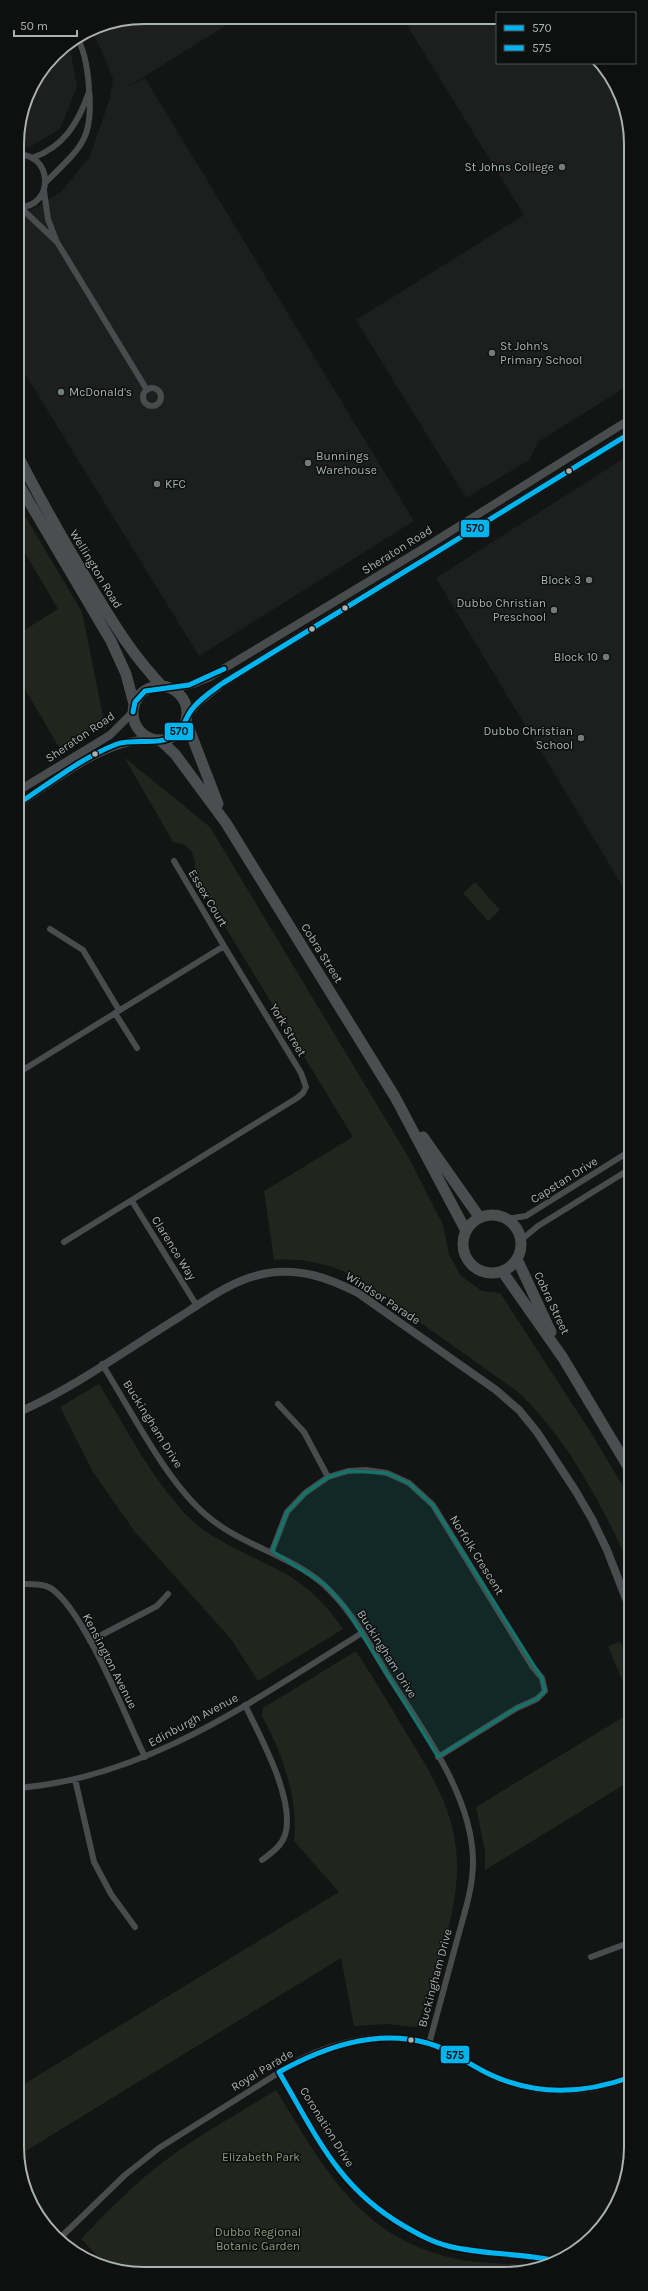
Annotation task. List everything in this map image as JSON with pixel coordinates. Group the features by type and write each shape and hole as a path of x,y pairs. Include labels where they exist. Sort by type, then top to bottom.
{"highway":[{"name":"Wellington Road","path":"24,467 67,546 119,633 136,658 167,688"},
{"name":"Wellington Road","path":"24,493 111,641 126,674 134,708"},
{"path":"167,688 184,701 187,718 183,727 173,737 155,740 137,728 134,708 146,690 167,688"},
{"name":"Cobra Street","path":"187,718 203,769 226,823"},
{"name":"Cobra Street","path":"155,740 174,754 226,823 395,1097 480,1218"},
{"name":"Cobra Street","path":"395,1097 466,1231"},
{"path":"488,1215 506,1218 513,1224 521,1240 521,1250 517,1259 510,1267 502,1271 492,1273 482,1271 474,1266 468,1259 464,1250 466,1231 480,1218 488,1215"},
{"name":"Cobra Street","path":"517,1259 563,1358"},
{"name":"Cobra Street","path":"502,1271 563,1358 624,1460"}],"street":[{"path":"46,182 74,153 87,133 92,109 87,62 80,42"},
{"path":"32,158 44,154 66,136 80,116 90,91"},
{"path":"24,156 32,158 43,169 46,182 44,191 48,219 57,242 147,390"},
{"path":"24,206 35,203 44,191"},
{"path":"24,212 57,242"},
{"name":"Sheraton Road","path":"167,688 193,684 210,677 294,627 624,423"},
{"name":"Sheraton Road","path":"187,718 199,702 216,688 624,437"},
{"path":"294,627 300,636"},
{"name":"Sheraton Road","path":"24,787 110,734 134,708"},
{"name":"Sheraton Road","path":"24,800 109,748 126,741 155,740"},
{"name":"Essex Court","path":"174,861 224,946"},
{"path":"50,929 83,950 137,1048"},
{"path":"24,1069 224,946"},
{"name":"York Street","path":"64,1242 303,1093 306,1087 301,1073 224,946"},
{"name":"Capstan Drive","path":"506,1218 526,1216 624,1155"},
{"name":"Capstan Drive","path":"521,1240 538,1226 624,1173"},
{"name":"Clarence Way","path":"132,1201 197,1306"},
{"name":"Windsor Parade","path":"24,1410 56,1394 226,1288 267,1273 288,1272 314,1274 336,1282 358,1293 496,1390 519,1410 537,1432 592,1519 607,1550 624,1594"},
{"name":"Buckingham Drive","path":"102,1364 165,1466 185,1494 206,1515 228,1530 301,1567 324,1584 345,1607 438,1757 456,1790 468,1825 473,1862 469,1895 429,2044"},
{"path":"278,1404 304,1432 328,1477"},
{"name":"Norfolk Crescent","path":"272,1551 287,1512 305,1493 328,1477 348,1471 366,1470 387,1473 409,1483 433,1505 532,1666 542,1678 545,1691 538,1699 517,1708 438,1757"},
{"name":"Kensington Avenue","path":"24,1584 51,1587 67,1604 90,1641 145,1757"},
{"path":"90,1641 157,1606 168,1594"},
{"name":"Edinburgh Avenue","path":"24,1787 76,1780 145,1757 201,1731 362,1633"},
{"path":"245,1705 276,1772 285,1814 285,1835 276,1849 262,1860"},
{"path":"76,1780 94,1862 111,1894 135,1927"},
{"path":"591,1957 624,1944"},
{"name":"Royal Parade","path":"63,2235 125,2175 159,2148 279,2072 321,2049 362,2039 385,2038 429,2044 491,2075 514,2084 536,2089 579,2091 599,2088 624,2079"},
{"name":"Coronation Drive","path":"279,2072 330,2157 351,2184 376,2209 416,2233 454,2247 493,2253 519,2253 547,2259"}],"highlighted area":[{"path":"348,1471 387,1473 409,1483 433,1505 542,1678 545,1691 537,1699 517,1708 438,1757 345,1607 324,1584 272,1551 287,1512 305,1493 328,1477"}],"shaded area":[{"path":"136,24 228,24 126,88 145,78 414,521 199,656 24,372 24,215 62,191 90,156 110,98 113,79 94,35 121,26"},
{"path":"406,24 496,24 496,64 593,64 604,77 618,105 624,136 624,388 538,442 529,460 466,498 356,320 524,215"},
{"path":"69,50 71,53 77,87 60,129 29,147 24,147 24,136 28,113 33,98 44,77 59,59"},
{"name":"Dubbo Christian School","path":"624,458 624,889 436,578"}],"green space":[{"path":"24,514 82,612 104,722 60,749 24,687 24,630 58,609 24,551"},
{"path":"124,757 210,827 409,1158 443,1225 449,1255 461,1276 482,1291 500,1293 590,1431 624,1488 624,1554 596,1497 568,1452 536,1410 518,1392 356,1277 326,1265 296,1260 274,1260 264,1191 353,1137 193,874 195,862 192,852 184,845 173,842"},
{"path":"475,882 500,910 488,921 463,893"},
{"path":"99,1384 157,1479 185,1513 209,1534 279,1570 307,1588 323,1603 343,1629 258,1681 231,1639 135,1532 93,1472 60,1407"},
{"path":"620,1642 624,1650 624,1685 608,1646"},
{"path":"356,1651 437,1786 451,1823 455,1843 457,1864 456,1886 450,1922 440,1958 417,2027 386,2024 354,2026 341,1958 24,2152 24,2084 339,1892 294,1841 294,1809 291,1793 276,1745 262,1716 263,1708"},
{"path":"624,1717 624,1785 485,1870 485,1851 476,1807"},
{"name":"Elizabeth Park","path":"276,2090 310,2145 346,2194 367,2215 391,2233 419,2248 452,2258 474,2262 526,2265 504,2267 144,2267 121,2265 100,2259 81,2239 143,2178 182,2148"}],"transit line":[{"name":"570","path":"24,800 66,771 91,756 117,744 124,742 161,741 174,736 180,730 196,704 223,683 624,437"},
{"name":"570","path":"133,712 135,702 145,691 189,685 224,669"},
{"name":"575","path":"279,2072 332,2048 369,2039 388,2038 408,2039 427,2043 451,2053 489,2074 524,2086 542,2089 578,2089 595,2087 624,2079"},
{"name":"575","path":"279,2072 317,2138 331,2158 345,2177 362,2195 381,2211 420,2235 448,2246 475,2251 547,2259"}],"place":[{"name":"St Johns College","path":"562,167"},
{"name":"St John's Primary School","path":"492,353"},
{"name":"McDonald's","path":"61,392"},
{"name":"Bunnings Warehouse","path":"308,463"},
{"name":"KFC","path":"157,484"},
{"name":"Block 3","path":"589,580"},
{"name":"Dubbo Christian Preschool","path":"554,610"},
{"name":"Block 10","path":"606,657"},
{"name":"Dubbo Christian School","path":"581,738"}],"park label":[{"name":"Dubbo Regional Botanic Garden","path":"258,2239"}]}
